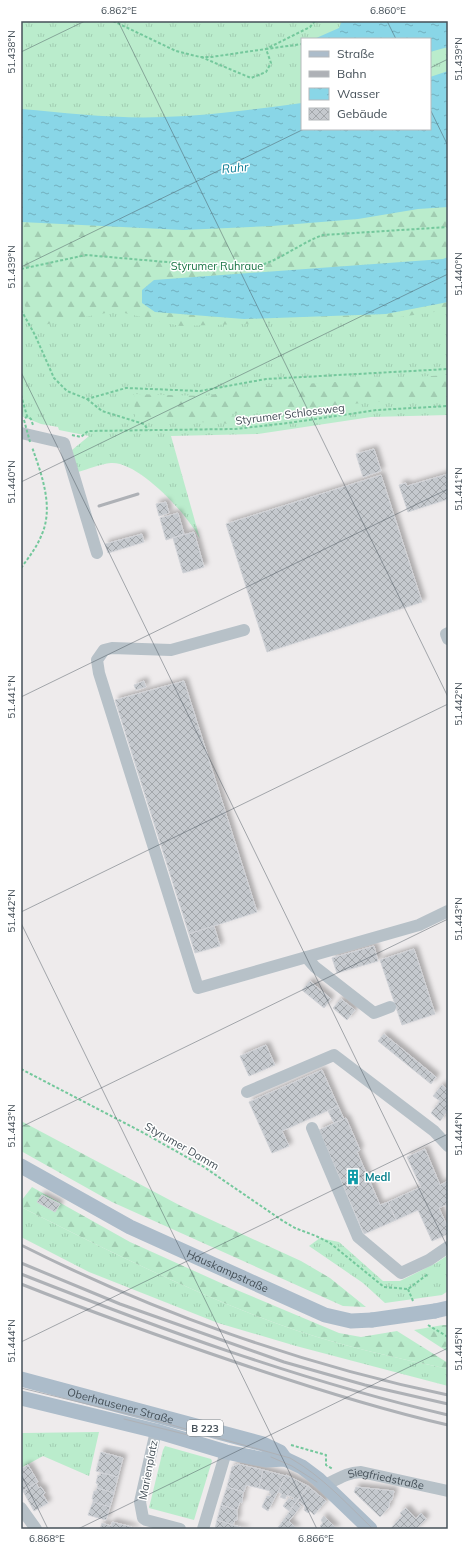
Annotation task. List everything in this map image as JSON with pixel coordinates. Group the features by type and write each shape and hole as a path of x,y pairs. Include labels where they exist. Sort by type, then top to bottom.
{"main road":[{"name":"Hauskampstraße","path":"21,1166 130,1227 325,1315 351,1321 372,1320 442,1309"},
{"name":"Oberhausener Straße","path":"21,1379 263,1444 280,1452 286,1452 325,1485 363,1527"},
{"name":"Oberhausener Straße","path":"21,1398 156,1431 226,1452 266,1460 286,1452"}],"street":[{"path":"21,433 64,443 97,553"},
{"path":"244,630 171,650 112,648 101,653 97,660 198,988 419,925 448,912"},
{"path":"448,634 446,634 448,639"},
{"path":"306,957 315,967 374,1013 390,1007"},
{"path":"247,1092 334,1055 434,1130 448,1146"},
{"path":"312,1128 358,1237 401,1273 429,1260 448,1247"},
{"name":"Marienplatz","path":"156,1431 140,1502 143,1518 180,1529"},
{"path":"203,1529 226,1452"},
{"name":"Siegfriedstraße","path":"325,1485 352,1472 361,1472 448,1491"},
{"path":"21,1508 36,1529"}],"path":[{"path":"113,21 162,45 189,55 200,57 251,78 266,72 271,62 266,49"},
{"path":"266,49 310,28 315,21"},
{"path":"200,57 222,56 301,44"},
{"path":"21,268 86,255 235,268 254,267 323,234 448,227"},
{"path":"21,310 35,335 54,378 67,391 87,399 102,411 144,424 148,430"},
{"path":"87,399 126,388 200,391 266,379 448,369"},
{"path":"21,395 27,416 31,419 34,429"},
{"name":"Styrumer Schlossweg","path":"66,434 81,437 88,432 235,429 377,410 448,406"},
{"path":"21,568 37,545 43,532 47,511 45,489 24,420 27,416"},
{"name":"Styrumer Damm","path":"21,1069 142,1132 204,1167 283,1221 330,1243 384,1286 408,1289"},
{"path":"429,1326 448,1337"},
{"path":"286,1452 293,1445 326,1454 326,1465 342,1476"}],"green space":[{"name":"Styrumer Ruhraue","path":"21,21 448,21 448,415 371,417 258,434 171,436 200,539 174,504 149,480 135,471 122,465 111,463 99,465 78,472 72,450 89,436 59,430 58,427 41,424 21,416"},
{"path":"448,207 448,257 443,259 154,280 142,290 142,303 155,312 244,319 386,314 448,302 448,310 386,319 180,326 116,311 38,326 21,296 21,222 93,224"},
{"path":"448,375 448,396 231,414 232,424 135,418 134,394 205,396 252,387"},
{"path":"21,1121 181,1206 301,1261 330,1278 366,1307 343,1306 112,1202 21,1151"},
{"path":"32,1187 130,1242 232,1288 339,1333 361,1337 397,1331 448,1363 448,1369 372,1352 316,1337 262,1318 157,1274 21,1207 21,1201"},
{"path":"21,1207 157,1274 262,1318 335,1342 448,1369 448,1386 296,1346 218,1323 89,1272 21,1237"},
{"path":"320,1238 339,1242 383,1281 400,1281 436,1263 448,1255 448,1291 442,1295 385,1303 363,1283 309,1246"},
{"path":"448,1325 448,1352 414,1330"},
{"path":"99,1432 89,1476 43,1456 21,1468 22,1433"},
{"path":"165,1446 211,1459 212,1461 194,1520 149,1508"}],"water":[{"path":"342,21 448,21 448,47 431,52 431,38 316,38 339,28"},
{"name":"Ruhr","path":"448,71 448,207 418,209 358,219 272,226 183,230 21,222 21,109 92,115 145,117 215,114 301,103 301,130 431,130 431,77"},
{"path":"448,257 448,302 386,314 244,319 155,312 142,303 142,290 154,280 443,259"}],"building":[{"path":"374,449 381,471 363,477 356,454"},
{"path":"448,474 448,499 408,512 399,485 406,483 407,486"},
{"path":"381,475 422,602 267,652 226,524"},
{"path":"166,502 169,513 159,516 156,504"},
{"path":"178,513 184,534 166,540 160,518"},
{"path":"194,532 204,567 183,573 173,538"},
{"path":"142,534 144,542 108,553 105,544"},
{"path":"144,681 146,687 136,690 134,685"},
{"path":"184,681 257,912 189,934 115,700"},
{"path":"214,926 220,946 195,953 189,934"},
{"path":"374,946 378,961 337,973 332,958"},
{"path":"414,949 435,1014 402,1025 380,960"},
{"path":"310,981 331,999 324,1008 302,990"},
{"path":"341,999 355,1010 347,1020 333,1008"},
{"path":"384,1034 436,1077 431,1084 378,1041"},
{"path":"266,1045 275,1065 249,1076 240,1056"},
{"path":"322,1070 338,1106 282,1131 289,1146 272,1153 249,1102"},
{"path":"442,1085 448,1090 448,1110 440,1121 431,1113 440,1101 433,1096"},
{"path":"338,1106 344,1119 334,1123 328,1111"},
{"name":"Medl","path":"346,1118 360,1150 357,1152 380,1205 388,1202 396,1220 364,1234 319,1130"},
{"path":"425,1149 440,1185 448,1181 448,1204 439,1208 448,1228 448,1234 432,1241 418,1210 396,1220 388,1202 421,1187 407,1157"},
{"path":"42,1195 60,1204 55,1212 37,1202"},
{"path":"101,1452 123,1458 118,1477 96,1471"},
{"path":"238,1464 263,1470 259,1488 246,1485 244,1492 227,1487 232,1467"},
{"path":"28,1465 38,1482 23,1491 21,1488 21,1469"},
{"path":"263,1470 286,1476 268,1511 262,1507 267,1496 271,1496 269,1493 270,1491 259,1488"},
{"path":"101,1473 118,1477 114,1493 97,1488 98,1484 96,1483 98,1475 100,1476"},
{"path":"286,1475 308,1486 289,1511 283,1506 289,1498 293,1500 294,1498 287,1495 285,1499 280,1497 282,1494 278,1492"},
{"path":"36,1483 45,1493 43,1495 48,1503 34,1511 23,1491"},
{"path":"308,1486 326,1501 314,1515 310,1511 308,1513 304,1510 305,1506 299,1502 298,1503 301,1506 289,1521 297,1529 277,1529"},
{"path":"227,1487 243,1492 242,1503 240,1502 237,1510 221,1505"},
{"path":"356,1487 394,1491 389,1507 380,1517 354,1492"},
{"path":"97,1488 114,1493 110,1507 93,1502 92,1499 94,1491 96,1491"},
{"path":"93,1502 110,1507 106,1520 88,1515"},
{"path":"221,1505 237,1510 237,1520 235,1520 233,1525 217,1520"},
{"path":"406,1508 416,1519 421,1513 426,1519 416,1529 392,1529 391,1528 402,1516 400,1513"},
{"path":"324,1516 337,1529 320,1529 322,1528 320,1526 323,1523 321,1520"},
{"path":"217,1520 233,1525 246,1529 215,1529"},
{"path":"112,1522 136,1529 100,1529 102,1523 111,1526"}],"tram line":[{"path":"21,1388 161,1422 290,1458 313,1473 344,1500 373,1529"},
{"path":"124,1419 196,1437"},
{"path":"271,1457 292,1466 317,1482"}],"railway":[{"path":"99,506 138,494"},
{"path":"21,1245 123,1292 230,1334 338,1368 393,1383 448,1395"},
{"path":"21,1263 120,1304 284,1362 365,1385 448,1404"},
{"path":"21,1274 179,1334 285,1370 448,1415"},
{"path":"21,1284 131,1326 267,1373 370,1405 448,1425"}],"place":[{"name":"Medl","path":"353,1177"}]}
